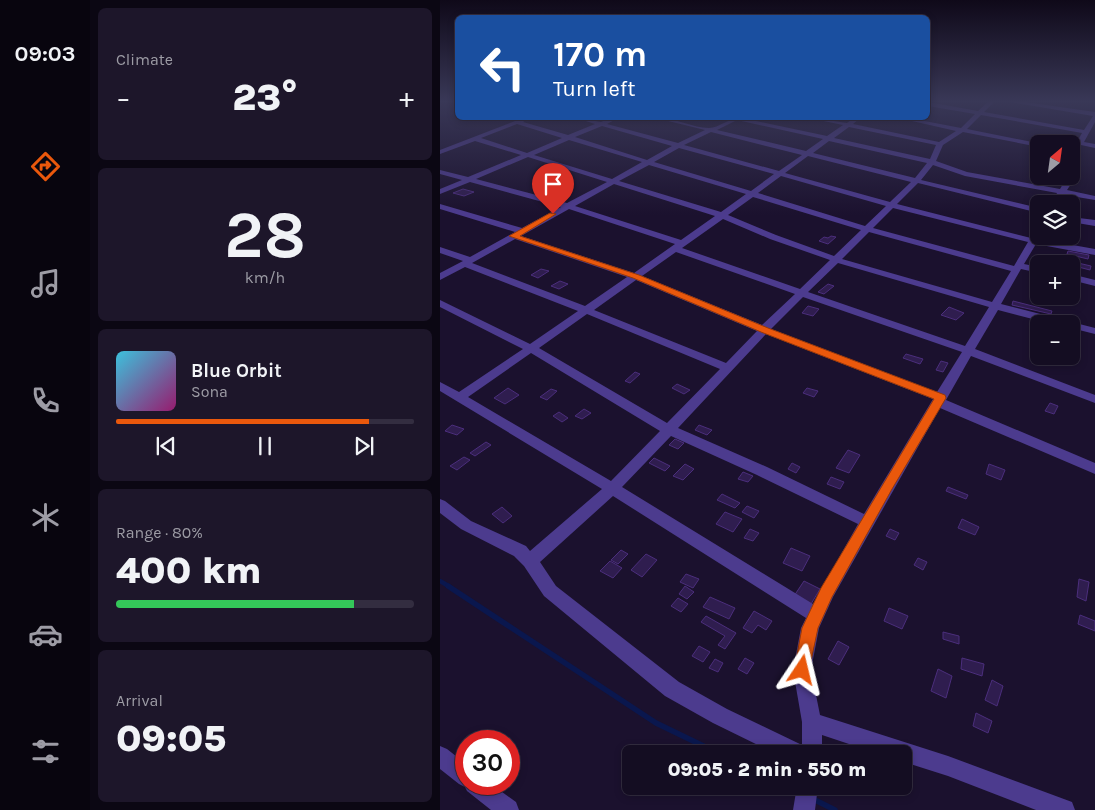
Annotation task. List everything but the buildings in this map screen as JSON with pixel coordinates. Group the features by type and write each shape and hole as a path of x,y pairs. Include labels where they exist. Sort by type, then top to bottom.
{"street":[{"path":"440,152 474,140"},
{"path":"479,140 721,215 773,237 836,260 1030,315"},
{"path":"440,192 565,140"},
{"path":"575,140 867,229 1018,268 1030,269"},
{"path":"660,140 892,204 1030,235"},
{"path":"440,277 689,140"},
{"path":"747,140 918,180 1030,210"},
{"path":"460,398 588,311 827,140 932,162 965,174 1095,198"},
{"path":"921,140 940,144"},
{"path":"530,561 612,489 667,429 764,330 918,180 932,162 940,144 947,140"},
{"path":"1009,140 1030,144"},
{"path":"1080,147 1095,146"},
{"path":"440,172 467,181 568,206 1095,399"},
{"path":"1060,195 1066,185"},
{"path":"440,206 522,231"},
{"path":"1080,220 1095,223"},
{"path":"513,236 636,277 940,400 1095,469"},
{"path":"812,745 812,722 802,670 810,628 816,614 867,522 1031,245"},
{"path":"1069,245 1095,252"},
{"path":"440,250 728,368"},
{"path":"1080,280 1095,283"},
{"path":"440,303 532,349 667,429 762,471 867,522"},
{"path":"1080,327 1095,331"},
{"path":"440,386 816,614"},
{"path":"440,505 466,526 520,551 530,561 550,592 672,688 720,716 780,745"},
{"path":"812,722 948,766 1064,810"},
{"path":"440,756 455,768"},
{"path":"488,795 508,810"},
{"path":"804,810 806,795"}],"waterway":[{"path":"440,581 450,587"},
{"path":"448,586 656,723 701,745"},
{"path":"813,799 835,810"}],"route":[{"path":"553,214 513,236 636,277 655,286 709,305 764,330 941,398 826,593 810,628 802,670"}]}
